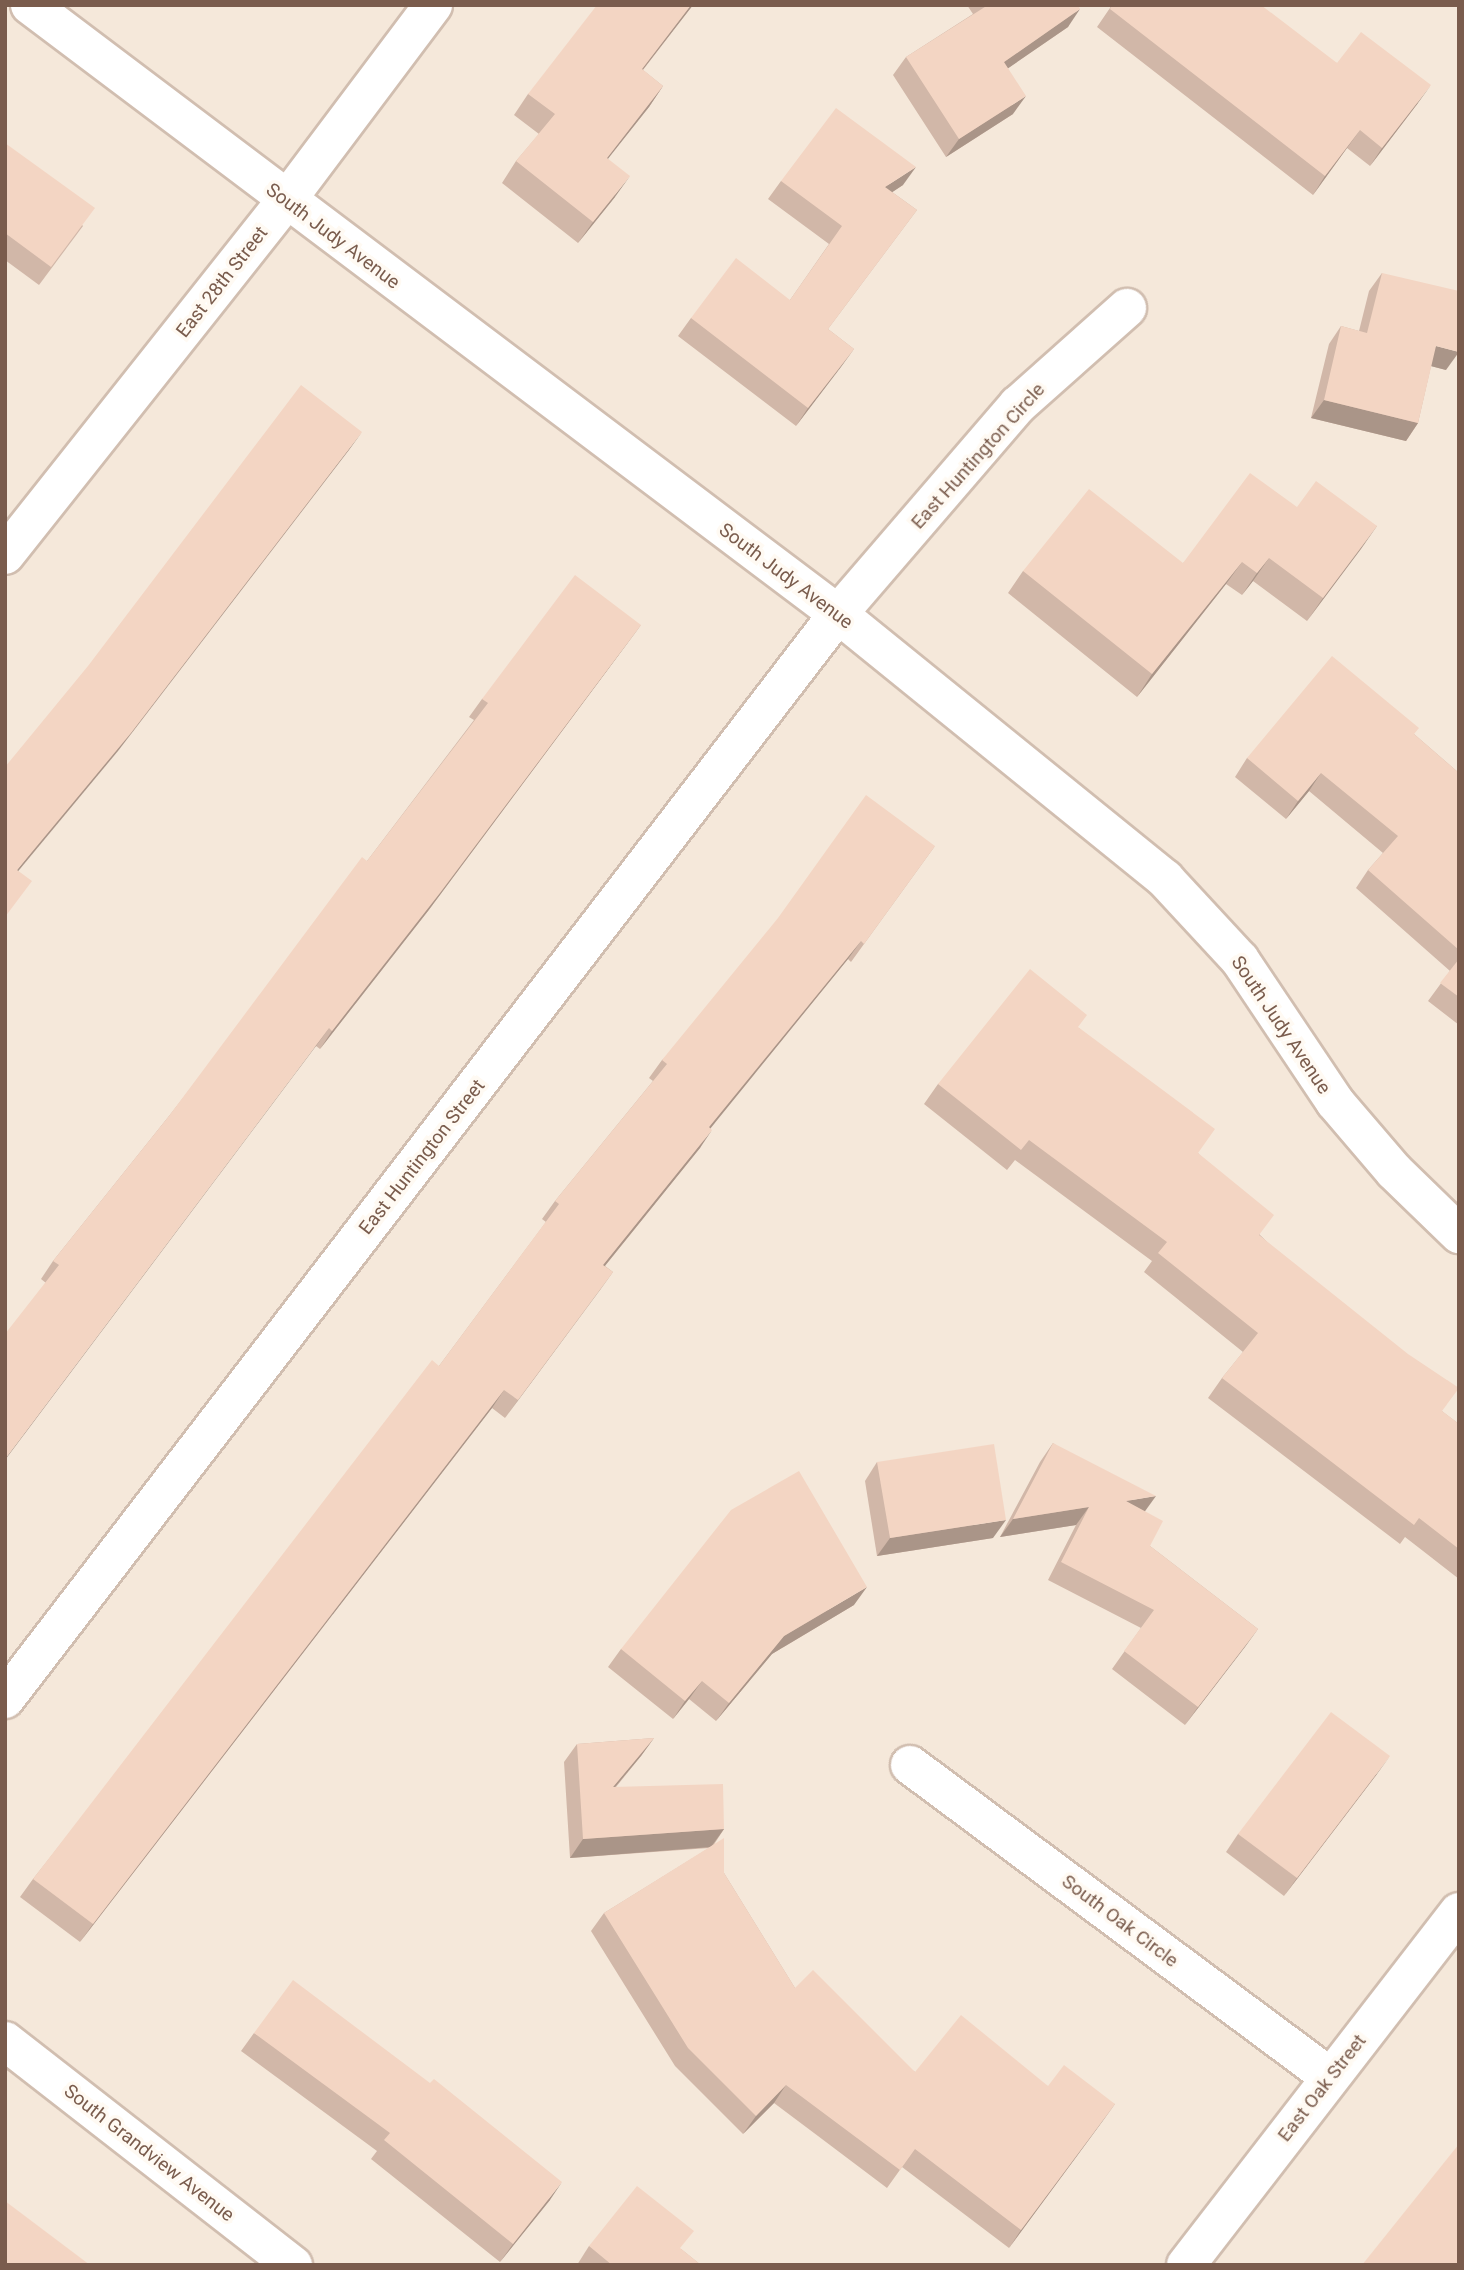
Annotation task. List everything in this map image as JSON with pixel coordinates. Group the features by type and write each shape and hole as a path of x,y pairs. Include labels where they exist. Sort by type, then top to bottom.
{"street":[{"name":"South Judy Avenue","path":"30,5 286,201 838,614 1165,879 1240,960 1335,1102 1394,1171 1459,1234"},
{"name":"East 28th Street","path":"5,555 286,201 433,5"},
{"name":"East Huntington Circle","path":"838,614 1018,405 1127,308"},
{"name":"East Huntington Street","path":"5,1699 838,614"},
{"name":"South Oak Circle","path":"909,1765 1330,2077"},
{"name":"East Oak Street","path":"1186,2265 1459,1912"},
{"name":"South Grandview Avenue","path":"5,2041 293,2265"}],"shaded area":[{"path":"5,5 1459,5 1459,2265 5,2265"}],"building":[{"path":"597,5 691,5 642,69 663,86 607,158 630,176 593,222 516,161 555,114 528,94"},
{"path":"988,5 1078,5 1080,9 1004,62 1026,96 959,139 906,57"},
{"path":"1112,5 1261,5 1337,63 1361,32 1431,85 1382,148 1360,130 1325,176 1110,9"},
{"path":"836,108 916,167 885,187 917,210 828,329 854,349 808,408 691,318 736,258 790,300 842,226 781,181"},
{"path":"5,143 95,208 51,267 5,233"},
{"path":"1382,273 1459,291 1459,352 1436,346 1418,423 1324,400 1341,326 1367,333"},
{"path":"301,385 362,432 131,733 17,870 32,881 5,917 5,767 88,666"},
{"path":"1250,473 1297,507 1316,481 1377,526 1323,598 1269,558 1257,573 1242,562 1152,674 1023,571 1089,489 1183,563"},
{"path":"575,575 641,625 440,893 332,1031 329,1028 5,1459 5,1334 59,1265 53,1261 169,1116 362,857 367,861 488,703 482,699"},
{"path":"1332,656 1419,728 1414,734 1459,773 1459,950 1368,870 1398,836 1321,773 1298,801 1247,758"},
{"path":"866,795 935,846 864,944 861,941 709,1127 712,1130 603,1265 613,1272 518,1400 504,1390 93,1924 33,1879 432,1360 439,1366 559,1204 555,1201 667,1064 662,1060 778,918"},
{"path":"1459,959 1459,997 1440,983"},
{"path":"1030,969 1087,1015 1078,1027 1215,1129 1198,1153 1274,1215 1259,1235 1408,1354 1459,1388 1442,1411 1459,1424 1459,1549 1419,1518 1414,1525 1222,1378 1258,1333 1158,1253 1167,1242 1029,1140 1021,1150 938,1084"},
{"path":"1053,1443 1156,1496 1126,1501 1163,1521 1150,1546 1258,1629 1198,1707 1124,1651 1154,1610 1061,1562 1089,1507 1013,1519"},
{"path":"994,1444 1006,1520 890,1538 877,1462"},
{"path":"799,1471 867,1587 784,1636 729,1703 702,1681 685,1701 621,1649 731,1510"},
{"path":"1331,1712 1390,1756 1297,1878 1238,1834"},
{"path":"654,1738 613,1787 723,1784 724,1829 583,1839 577,1744"},
{"path":"724,1838 724,1873 795,1988 813,1970 915,2072 961,2015 1048,2086 1064,2065 1115,2104 1021,2230 915,2149 900,2170 786,2085 756,2116 688,2048 604,1913"},
{"path":"293,1980 430,2083 434,2079 562,2182 513,2244 384,2140 390,2133 254,2033"},
{"path":"1459,2144 1459,2265 1362,2265"},
{"path":"637,2186 694,2231 680,2248 701,2265 612,2265 589,2246"},
{"path":"5,2201 90,2265 5,2265"}]}
